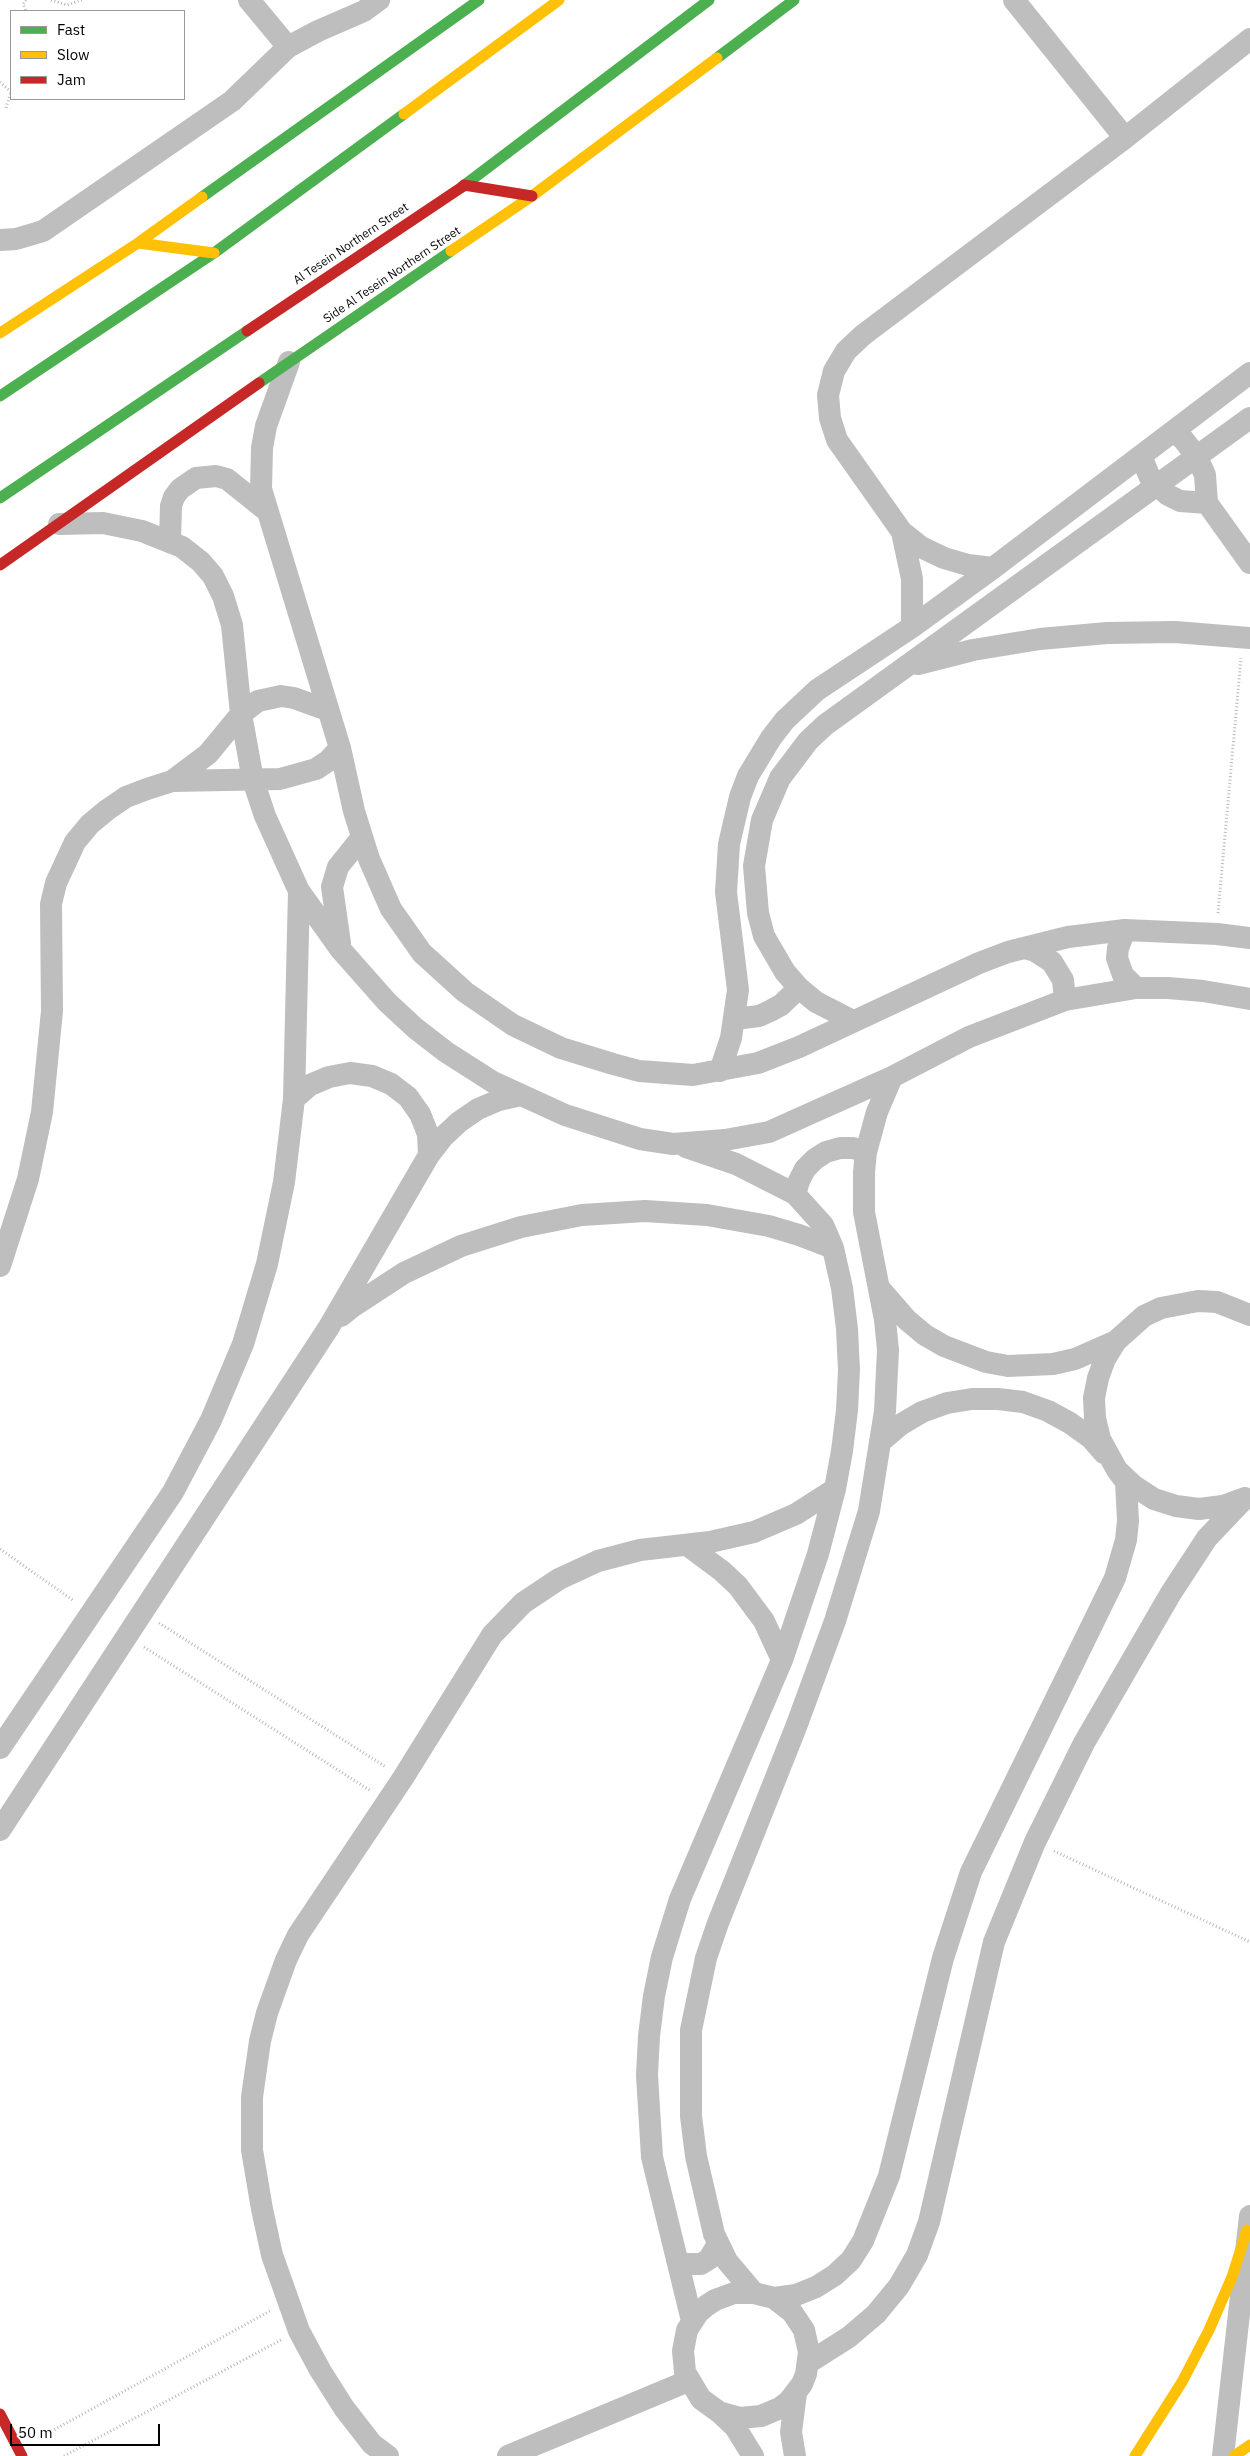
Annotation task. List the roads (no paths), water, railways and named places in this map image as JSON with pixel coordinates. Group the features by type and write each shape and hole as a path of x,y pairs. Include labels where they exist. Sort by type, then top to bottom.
{"street":[{"path":"250,0 288,47"},
{"path":"0,240 16,239 43,231 232,101 288,47 318,30 364,11 379,0"},
{"path":"0,333 138,243 479,0"},
{"path":"0,396 214,253 559,0"},
{"name":"Al Tesein Northern Street","path":"0,498 464,185 709,0"},
{"name":"Side Al Tesein Northern Street","path":"0,565 290,362 532,196 794,0"},
{"path":"1014,0 1125,138"},
{"path":"993,568 968,565 944,558 922,547 902,532 837,440 830,418 828,395 834,371 846,351 863,335 1125,138 1250,40"},
{"path":"464,185 532,196"},
{"path":"138,243 214,253"},
{"path":"8,310 40,306"},
{"path":"290,362 272,405 262,448 261,489 340,748 362,837 379,885 406,932 443,974 488,1010 545,1041 613,1064 666,1074 693,1075 758,1063 979,963 1068,937 1125,930 1217,934 1250,938"},
{"path":"720,1071 735,1019 738,982 728,916 726,868 733,820 748,776 771,738 800,704 835,677 912,627 993,568 1174,432 1250,372"},
{"path":"853,1021 822,1006 799,988 773,955 764,936 758,913 754,866 762,820 780,778 808,741 825,725 1250,418"},
{"path":"1174,432 1183,439 1197,457 1205,475 1207,503 1250,563"},
{"path":"1141,456 1146,473 1157,487 1180,501 1207,503"},
{"path":"170,541 171,506 174,497 180,489 196,478 216,476 227,479 267,512"},
{"path":"59,524 103,522 142,531 170,541 201,562 213,576 223,596 232,625 237,658 241,714 253,780 265,816 299,891 341,950 387,1002 415,1028 446,1052 493,1082 565,1115 614,1132 640,1139 673,1144 736,1164 795,1194 823,1225 833,1248 847,1329 849,1370 847,1410 835,1489 818,1554 782,1660 680,1899 662,1958 654,1996 647,2075 652,2157 692,2321"},
{"path":"902,532 912,579 912,627"},
{"path":"908,666 973,650 1059,637 1108,633 1175,632 1246,638"},
{"path":"0,1266 26,1187 42,1112 52,1011 51,904 56,882 75,842 90,824 107,810 126,798 172,781 208,754 241,714 258,701 281,696 294,698 327,710"},
{"path":"172,781 280,779 316,769 328,761 340,748"},
{"path":"341,950 332,887 338,867 362,837"},
{"path":"0,1748 173,1492 193,1457 228,1382 251,1320 267,1264 284,1182 294,1100 299,891"},
{"path":"1125,930 1118,948 1117,958 1123,975 1136,988"},
{"path":"1025,948 1035,950 1052,962 1063,980 1065,1000"},
{"path":"735,1019 759,1016 770,1011 786,1001 799,988"},
{"path":"673,1144 725,1140 770,1132 892,1077 969,1037 1065,1000 1136,988 1203,991 1250,999"},
{"path":"294,1100 310,1086 329,1076 350,1073 372,1076 385,1081 408,1097 420,1114 428,1134 429,1155"},
{"path":"719,2412 740,2418 761,2416 780,2408 796,2393 806,2374 808,2363 807,2341 801,2325 792,2312 764,2296 736,2272 718,2244 703,2195 691,2116 691,2039 698,1994 718,1923 796,1727 835,1621 869,1511 885,1412 888,1350 885,1320 864,1212 864,1172 866,1152 877,1112 892,1077"},
{"path":"0,1830 329,1327 429,1155 442,1137 466,1118 499,1100 521,1095"},
{"path":"795,1194 799,1181 806,1169 820,1156 840,1148 853,1148 866,1152"},
{"path":"329,1327 352,1307 378,1289 432,1259 491,1236 551,1220 582,1215 645,1211 707,1215 769,1226 799,1234 833,1248"},
{"path":"878,1286 907,1320 925,1335 951,1350 986,1362 1016,1366 1053,1364 1075,1359 1116,1341"},
{"path":"753,2456 740,2433 719,2412 701,2400 688,2381 682,2361 682,2351 687,2330 698,2313 715,2300 734,2293 764,2296 796,2294 829,2279 851,2260 863,2241 888,2176 943,1958 971,1872 1115,1578 1126,1540 1128,1520 1126,1482 1113,1464 1100,1438 1095,1418 1094,1398 1105,1358 1116,1341 1144,1316 1179,1303 1217,1302 1250,1315"},
{"path":"880,1442 915,1417 946,1403 998,1398 1031,1405 1070,1423 1091,1438 1134,1486 1147,1495 1176,1506 1200,1509 1223,1506 1248,1496"},
{"path":"388,2456 372,2444 344,2408 320,2370 299,2331 287,2302 272,2255 255,2177 252,2150 252,2097 260,2041 276,1986 298,1935 388,1802 492,1635 523,1603 559,1579 598,1561 640,1550 725,1540 754,1532 796,1514 835,1489"},
{"path":"808,2363 850,2337 876,2314 899,2286 917,2255 929,2222 994,1942 1035,1842 1088,1736 1175,1586 1207,1538 1248,1496"},
{"path":"687,1545 722,1570 738,1586 764,1621 782,1660"},
{"path":"1223,2456 1242,2379 1249,2223"},
{"path":"1135,2456 1182,2382 1209,2330 1232,2277 1249,2223"},
{"path":"677,2260 693,2265 701,2264 709,2259 718,2244"},
{"path":"508,2456 688,2381"},
{"path":"795,2456 791,2432 796,2393"},
{"path":"0,2414 21,2453"},
{"path":"1234,2456 1250,2445"}]}
